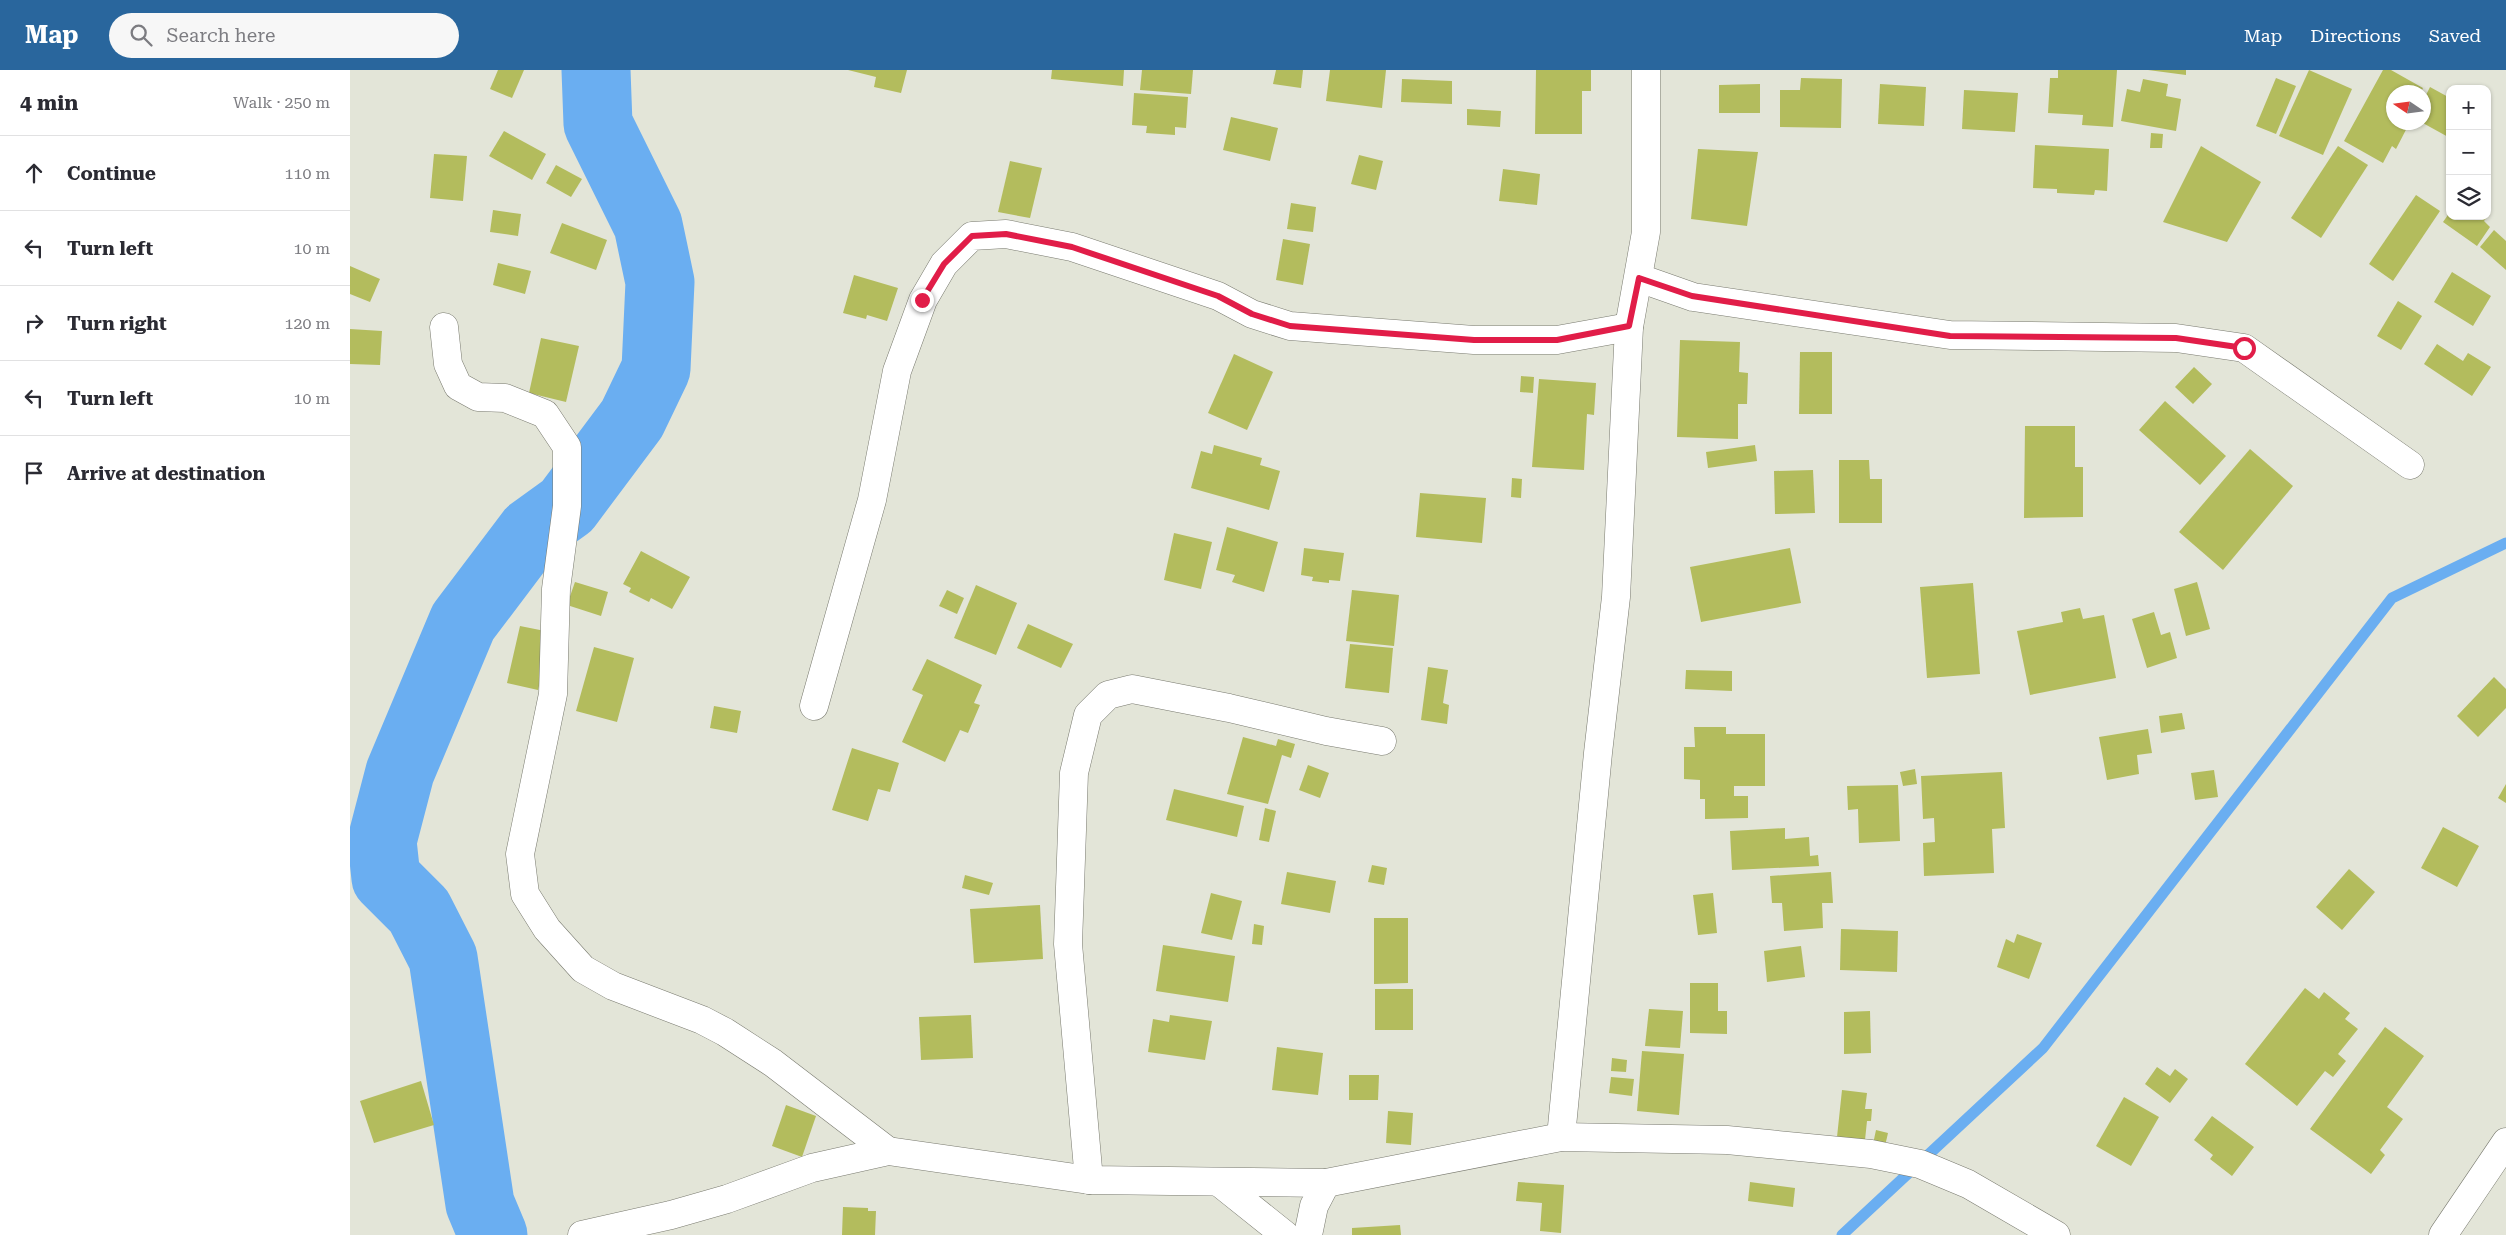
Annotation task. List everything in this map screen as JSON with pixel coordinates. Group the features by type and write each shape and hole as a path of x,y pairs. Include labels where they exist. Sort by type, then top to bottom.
{"street":[{"path":"1561,1137 1597,762 1616,597 1629,326 1646,232 1646,70"},
{"path":"814,706 872,500 898,371 922,300 944,264 972,236 1006,234 1072,247 1218,296 1252,314 1290,326 1474,340 1557,340 1629,326"},
{"path":"1639,278 1692,296 1950,336 2176,338 2244,348 2410,465"},
{"path":"444,327 448,364 458,386 478,397 505,398 545,414 567,447 566,506 556,589 553,694 520,854 525,894 547,929 584,969 613,986 702,1020 724,1032 772,1063 888,1151"},
{"path":"1089,1180 1068,944 1074,773 1088,715 1108,695 1132,689 1230,708 1326,731 1382,741"},
{"path":"582,1235 671,1215 727,1199 812,1168 888,1151 1089,1180 1326,1183 1561,1137 1727,1140 1871,1154 1920,1164 1968,1184 2056,1235"},
{"path":"2443,1235 2506,1142"},
{"path":"1220,1183 1285,1235"},
{"path":"1308,1235 1314,1206 1326,1183"}],"building":[{"path":"498,70 524,70 512,98 490,89"},
{"path":"848,70 907,70 901,93 874,87 876,77"},
{"path":"1052,70 1124,70 1123,86 1051,79"},
{"path":"1142,70 1193,70 1191,94 1140,90"},
{"path":"1276,70 1303,70 1301,88 1273,84"},
{"path":"1330,70 1386,70 1382,108 1326,101"},
{"path":"1536,70 1591,70 1591,91 1582,91 1582,134 1535,134"},
{"path":"2058,70 2117,70 2113,127 2082,125 2083,115 2048,113 2050,78 2058,78"},
{"path":"2148,70 2186,70 2186,75"},
{"path":"2309,70 2352,89 2323,155 2279,136"},
{"path":"2383,70 2391,70 2418,85 2386,85 2386,130 2406,130 2396,149 2392,146 2383,163 2344,141"},
{"path":"1801,78 1842,79 1841,128 1780,127 1780,90 1800,90"},
{"path":"2276,78 2296,86 2276,134 2256,126"},
{"path":"1402,79 1452,81 1452,104 1401,102"},
{"path":"2143,79 2168,84 2166,96 2181,99 2176,131 2121,121 2127,89 2140,92"},
{"path":"1760,84 1760,113 1719,113 1719,85"},
{"path":"1880,84 1926,87 1924,126 1878,124"},
{"path":"2431,88 2446,96 2446,136 2431,128"},
{"path":"1964,90 2018,93 2015,132 1962,129"},
{"path":"1134,93 1188,97 1186,128 1175,127 1175,135 1146,133 1147,126 1132,125"},
{"path":"1467,109 1501,111 1500,127 1467,125"},
{"path":"1231,117 1278,128 1270,161 1223,150"},
{"path":"504,131 546,154 532,180 489,156"},
{"path":"2151,133 2163,134 2162,148 2150,148"},
{"path":"2035,145 2109,149 2107,191 2095,190 2094,195 2057,193 2057,189 2033,188"},
{"path":"2201,146 2261,182 2227,242 2163,222"},
{"path":"2338,146 2368,165 2321,238 2291,218"},
{"path":"1698,149 1758,152 1747,226 1691,219"},
{"path":"434,154 467,156 463,201 430,198"},
{"path":"1359,155 1383,161 1376,190 1351,184"},
{"path":"1010,161 1042,168 1030,218 998,212"},
{"path":"556,165 582,179 571,197 546,183"},
{"path":"1503,169 1540,174 1537,205 1499,201"},
{"path":"2416,195 2440,211 2393,281 2369,264"},
{"path":"1291,203 1316,207 1313,232 1287,229"},
{"path":"493,210 521,214 518,236 490,232"},
{"path":"2446,218 2446,220 2485,220 2490,227 2477,246 2443,222"},
{"path":"562,223 607,240 596,270 550,253"},
{"path":"2494,230 2506,241 2506,270 2480,247"},
{"path":"1283,239 1310,244 1303,285 1276,280"},
{"path":"498,263 531,271 525,294 493,285"},
{"path":"350,266 380,279 370,302 350,294"},
{"path":"2452,272 2491,296 2473,326 2434,302"},
{"path":"854,275 898,288 887,321 867,315 866,319 843,313"},
{"path":"2398,301 2422,316 2401,350 2377,336"},
{"path":"350,329 382,331 380,365 350,364"},
{"path":"541,338 579,346 566,402 529,393"},
{"path":"1680,340 1740,342 1739,372 1748,373 1747,404 1738,404 1738,439 1677,437"},
{"path":"2437,344 2463,361 2468,353 2491,367 2472,396 2424,364"},
{"path":"1800,352 1832,352 1832,414 1799,414"},
{"path":"1234,354 1273,372 1247,430 1208,413"},
{"path":"2194,367 2212,384 2193,404 2175,387"},
{"path":"1521,376 1534,377 1533,393 1520,392"},
{"path":"1539,379 1596,383 1594,415 1587,414 1584,470 1532,467"},
{"path":"2165,401 2226,456 2200,485 2139,430"},
{"path":"2025,426 2075,426 2075,467 2083,467 2083,517 2024,518"},
{"path":"1214,445 1262,458 1260,465 1280,471 1269,510 1191,488 1201,451 1212,454"},
{"path":"1755,445 1757,461 1708,468 1706,452"},
{"path":"2250,449 2293,486 2223,570 2179,532"},
{"path":"1839,460 1869,460 1870,479 1882,479 1882,523 1839,523"},
{"path":"1813,470 1815,513 1775,514 1774,471"},
{"path":"1512,478 1522,479 1521,498 1511,497"},
{"path":"1420,493 1486,498 1482,543 1416,537"},
{"path":"1227,527 1278,542 1264,592 1232,582 1235,575 1216,570"},
{"path":"1174,533 1212,542 1201,589 1164,580"},
{"path":"1304,548 1344,553 1340,581 1329,580 1329,583 1312,581 1313,577 1301,575"},
{"path":"1790,548 1801,603 1701,622 1690,567"},
{"path":"641,551 690,577 672,609 651,598 649,602 629,592 631,588 623,584"},
{"path":"575,582 608,592 601,616 567,605"},
{"path":"2197,582 2210,629 2186,636 2174,589"},
{"path":"1973,583 1980,674 1927,678 1920,587"},
{"path":"976,585 1017,603 996,655 954,638"},
{"path":"947,590 964,598 957,614 939,606"},
{"path":"1352,590 1399,595 1394,646 1346,641"},
{"path":"2080,608 2083,619 2104,615 2116,678 2030,695 2017,631 2063,622 2061,612"},
{"path":"2154,612 2161,635 2170,632 2177,658 2147,668 2132,619"},
{"path":"1028,624 1073,644 1061,668 1017,648"},
{"path":"520,626 545,631 540,651 547,653 538,690 507,683"},
{"path":"1350,644 1393,648 1389,693 1345,688"},
{"path":"594,647 634,658 617,722 576,711"},
{"path":"927,659 982,685 974,703 980,705 968,733 960,730 945,762 902,742 923,695 912,690"},
{"path":"1428,667 1448,670 1443,703 1449,705 1447,724 1421,720"},
{"path":"1686,670 1732,671 1732,691 1685,689"},
{"path":"2494,677 2506,689 2506,708 2478,737 2457,716"},
{"path":"714,706 741,711 737,733 710,728"},
{"path":"2182,713 2185,729 2161,733 2159,716"},
{"path":"1694,727 1726,727 1726,734 1765,734 1765,786 1734,786 1734,796 1748,796 1748,818 1705,819 1705,799 1700,799 1700,780 1684,779 1684,747 1695,747"},
{"path":"2148,729 2152,753 2137,755 2139,774 2107,780 2099,737"},
{"path":"1243,737 1276,746 1278,739 1295,744 1291,758 1282,755 1268,804 1227,794"},
{"path":"852,748 899,763 890,792 878,789 868,821 832,810"},
{"path":"1308,765 1329,773 1320,798 1299,790"},
{"path":"1915,769 1917,784 1903,786 1900,772"},
{"path":"2214,770 2218,797 2195,800 2191,773"},
{"path":"2002,772 2005,828 1992,829 1994,873 1924,876 1923,843 1935,842 1934,818 1923,819 1921,776"},
{"path":"2506,784 2506,803 2498,798"},
{"path":"1898,785 1900,841 1859,843 1858,809 1848,810 1847,786"},
{"path":"1174,789 1244,806 1237,837 1166,820"},
{"path":"1265,808 1276,811 1269,842 1259,840"},
{"path":"2443,827 2479,846 2457,887 2421,868"},
{"path":"1785,828 1785,839 1809,837 1810,856 1818,855 1819,866 1732,870 1730,831"},
{"path":"1372,865 1387,868 1384,885 1368,882"},
{"path":"2349,869 2375,892 2342,930 2316,907"},
{"path":"1287,872 1336,881 1330,913 1281,904"},
{"path":"1831,872 1833,903 1822,903 1823,928 1784,931 1782,903 1772,903 1770,876"},
{"path":"965,875 993,883 989,895 962,888"},
{"path":"1211,893 1242,901 1232,940 1201,933"},
{"path":"1713,893 1717,933 1698,935 1693,895"},
{"path":"1040,905 1043,959 974,963 970,909"},
{"path":"1374,918 1408,918 1408,983 1374,984"},
{"path":"1254,924 1264,926 1262,945 1252,944"},
{"path":"1841,929 1898,931 1897,972 1840,970"},
{"path":"2017,934 2042,943 2029,979 1997,967 2006,939 2014,943"},
{"path":"1163,945 1235,956 1228,1002 1156,991"},
{"path":"1801,946 1805,977 1767,982 1764,951"},
{"path":"1690,983 1718,983 1718,1011 1727,1011 1727,1034 1690,1033"},
{"path":"2305,988 2319,999 2324,992 2350,1013 2345,1019 2358,1029 2338,1054 2346,1061 2333,1077 2325,1071 2297,1106 2245,1064"},
{"path":"1375,989 1413,989 1413,1030 1375,1030"},
{"path":"1649,1009 1683,1011 1680,1048 1645,1046"},
{"path":"1870,1011 1871,1053 1844,1054 1844,1012"},
{"path":"971,1015 973,1058 921,1060 919,1017"},
{"path":"1170,1015 1212,1021 1205,1060 1148,1052 1153,1019 1169,1022"},
{"path":"2385,1027 2424,1056 2387,1107 2403,1119 2380,1150 2385,1155 2371,1174 2310,1129"},
{"path":"1277,1047 1323,1053 1318,1095 1272,1090"},
{"path":"1642,1051 1684,1054 1679,1115 1637,1111"},
{"path":"1612,1058 1627,1060 1626,1072 1611,1071"},
{"path":"2157,1067 2170,1076 2175,1069 2188,1079 2170,1103 2145,1084"},
{"path":"1349,1075 1379,1075 1378,1100 1349,1100"},
{"path":"1611,1077 1634,1079 1632,1096 1609,1093"},
{"path":"421,1081 434,1125 374,1143 360,1101"},
{"path":"1842,1090 1867,1093 1865,1109 1872,1109 1871,1121 1867,1121 1865,1140 1837,1137"},
{"path":"2124,1097 2159,1117 2131,1166 2096,1146"},
{"path":"786,1105 816,1116 802,1157 772,1146"},
{"path":"1388,1111 1413,1113 1411,1145 1386,1143"},
{"path":"2212,1116 2254,1147 2232,1176 2210,1159 2213,1155 2194,1140"},
{"path":"1876,1130 1888,1133 1885,1146 1873,1144"},
{"path":"1518,1182 1564,1185 1561,1233 1540,1231 1542,1203 1516,1201"},
{"path":"1750,1182 1795,1188 1793,1207 1748,1201"},
{"path":"843,1207 868,1208 868,1211 876,1211 875,1235 842,1235"},
{"path":"1400,1225 1401,1235 1352,1235 1352,1228"}],"waterway":[{"path":"493,1235 480,1204 443,958 419,911 386,878 382,841 400,772 463,622 531,532 567,506 632,419 656,369 660,282 648,225 598,124 596,70"},
{"path":"1842,1235 2043,1048 2392,598 2506,543"}],"route":[{"path":"922,300 944,264 972,236 1006,234 1072,247 1218,296 1252,314 1290,326 1474,340 1557,340 1629,326 1639,278 1692,296 1950,336 2176,338 2244,348"}]}
